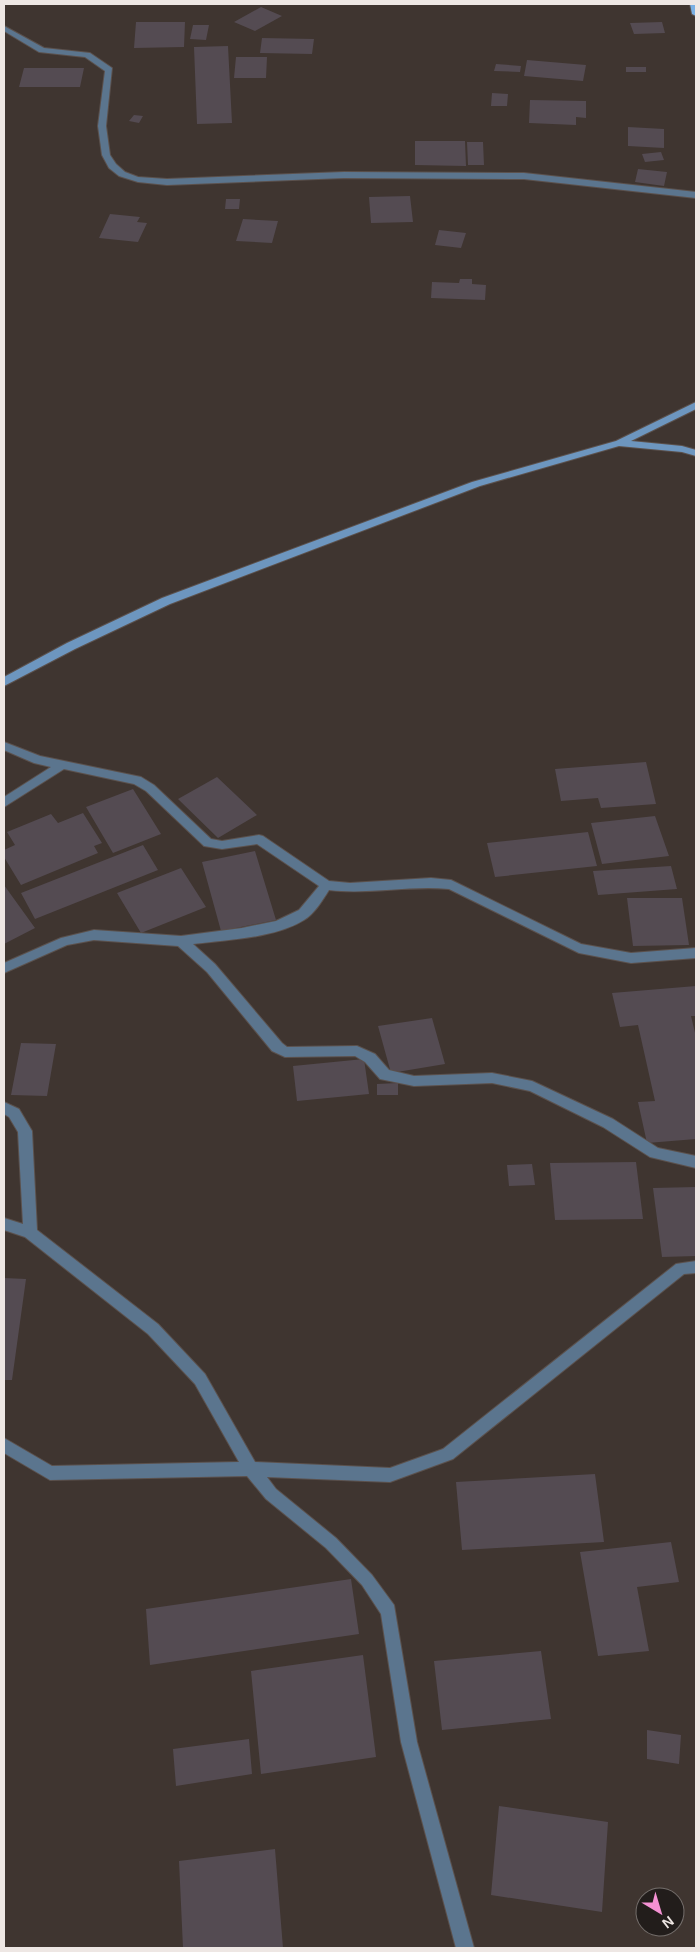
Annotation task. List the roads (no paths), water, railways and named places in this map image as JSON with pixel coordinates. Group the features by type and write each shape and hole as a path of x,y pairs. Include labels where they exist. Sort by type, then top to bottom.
{"main road":[{"path":"694,4 696,14"},
{"path":"4,682 71,646 166,601 476,484 619,443 696,405"},
{"path":"619,443 682,449 696,453"}],"street":[{"path":"4,28 42,50 87,55 108,70 102,129 104,154 121,174 140,180 167,182 344,175 524,176 696,194"},
{"path":"4,746 38,760 137,780 150,788 208,843 222,845 259,839 326,885 350,888 432,883 451,885 579,948 631,958 696,953"},
{"path":"4,804 62,765"},
{"path":"4,968 65,941 94,935 181,941 280,924 298,918 313,906 326,885"},
{"path":"181,941 211,968 277,1047 285,1052 357,1051 370,1058 385,1075 414,1081 492,1078 532,1086 608,1123 655,1153 696,1162"},
{"path":"4,1106 14,1113 25,1131 30,1233"},
{"path":"4,1224 30,1233 153,1329 200,1379 251,1469 271,1494 331,1542 367,1580 388,1611 409,1742 466,1948"},
{"path":"4,1445 50,1473 251,1469 390,1475 448,1454 681,1268 696,1267"}]}
